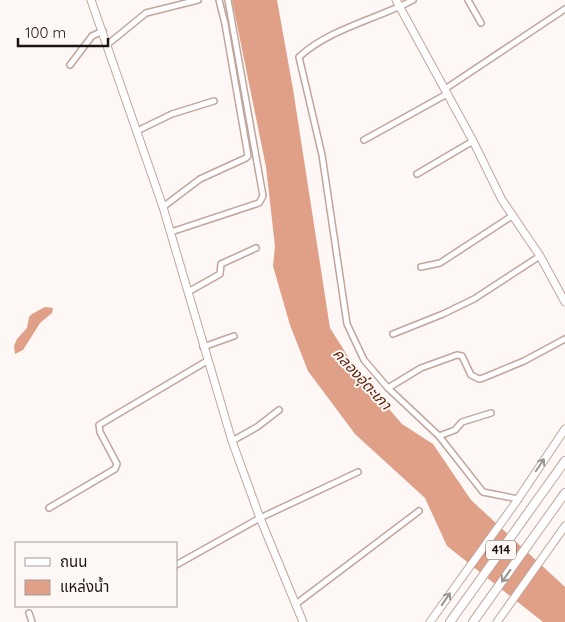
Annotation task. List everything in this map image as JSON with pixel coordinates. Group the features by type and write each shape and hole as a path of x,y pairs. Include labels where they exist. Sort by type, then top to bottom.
{"main road":[{"name":"414","path":"450,622 565,461"},
{"name":"414","path":"473,622 565,493"}],"street":[{"path":"92,0 163,206 232,441 260,518 303,622"},
{"path":"108,44 146,13 198,0"},
{"path":"163,206 200,179 248,156 226,24 219,0"},
{"path":"171,232 262,201 263,196 228,0"},
{"path":"413,0 398,3 328,37 309,48 299,57 322,155 347,324 364,360 388,388 439,436 483,492 517,500"},
{"path":"468,0 481,23"},
{"path":"398,3 473,141 502,200 540,256 565,302"},
{"path":"364,140 446,92 565,10"},
{"path":"70,65 92,36 104,32"},
{"path":"137,130 172,114 214,101"},
{"path":"417,174 473,141"},
{"path":"420,267 440,263 512,216"},
{"path":"188,292 220,274 221,264 256,248"},
{"path":"393,334 443,314 474,298 540,256"},
{"path":"203,347 234,336"},
{"path":"388,388 421,368 456,355 462,356 471,375 479,379 483,378 524,361 565,339"},
{"path":"49,508 115,469 117,464 100,432 99,425 207,360"},
{"path":"232,441 257,427 278,410"},
{"path":"439,436 455,430 462,422 491,413"},
{"name":"414","path":"430,622 517,500 565,428"},
{"path":"178,564 260,518 358,472"},
{"path":"296,604 419,511"},
{"name":"414","path":"497,622 565,526"},
{"path":"29,613 32,622"}],"water":[{"name":"คลองอุ่ตะเภา","path":"232,0 277,0 293,89 330,328 359,374 402,424 433,444 471,500 565,587 565,622 543,622 447,546 425,498 355,434 308,371 290,325 273,266 275,246 266,167"},
{"path":"45,307 53,308 52,313 40,323 23,350 15,354 14,346 17,339 27,328 29,317"}]}
